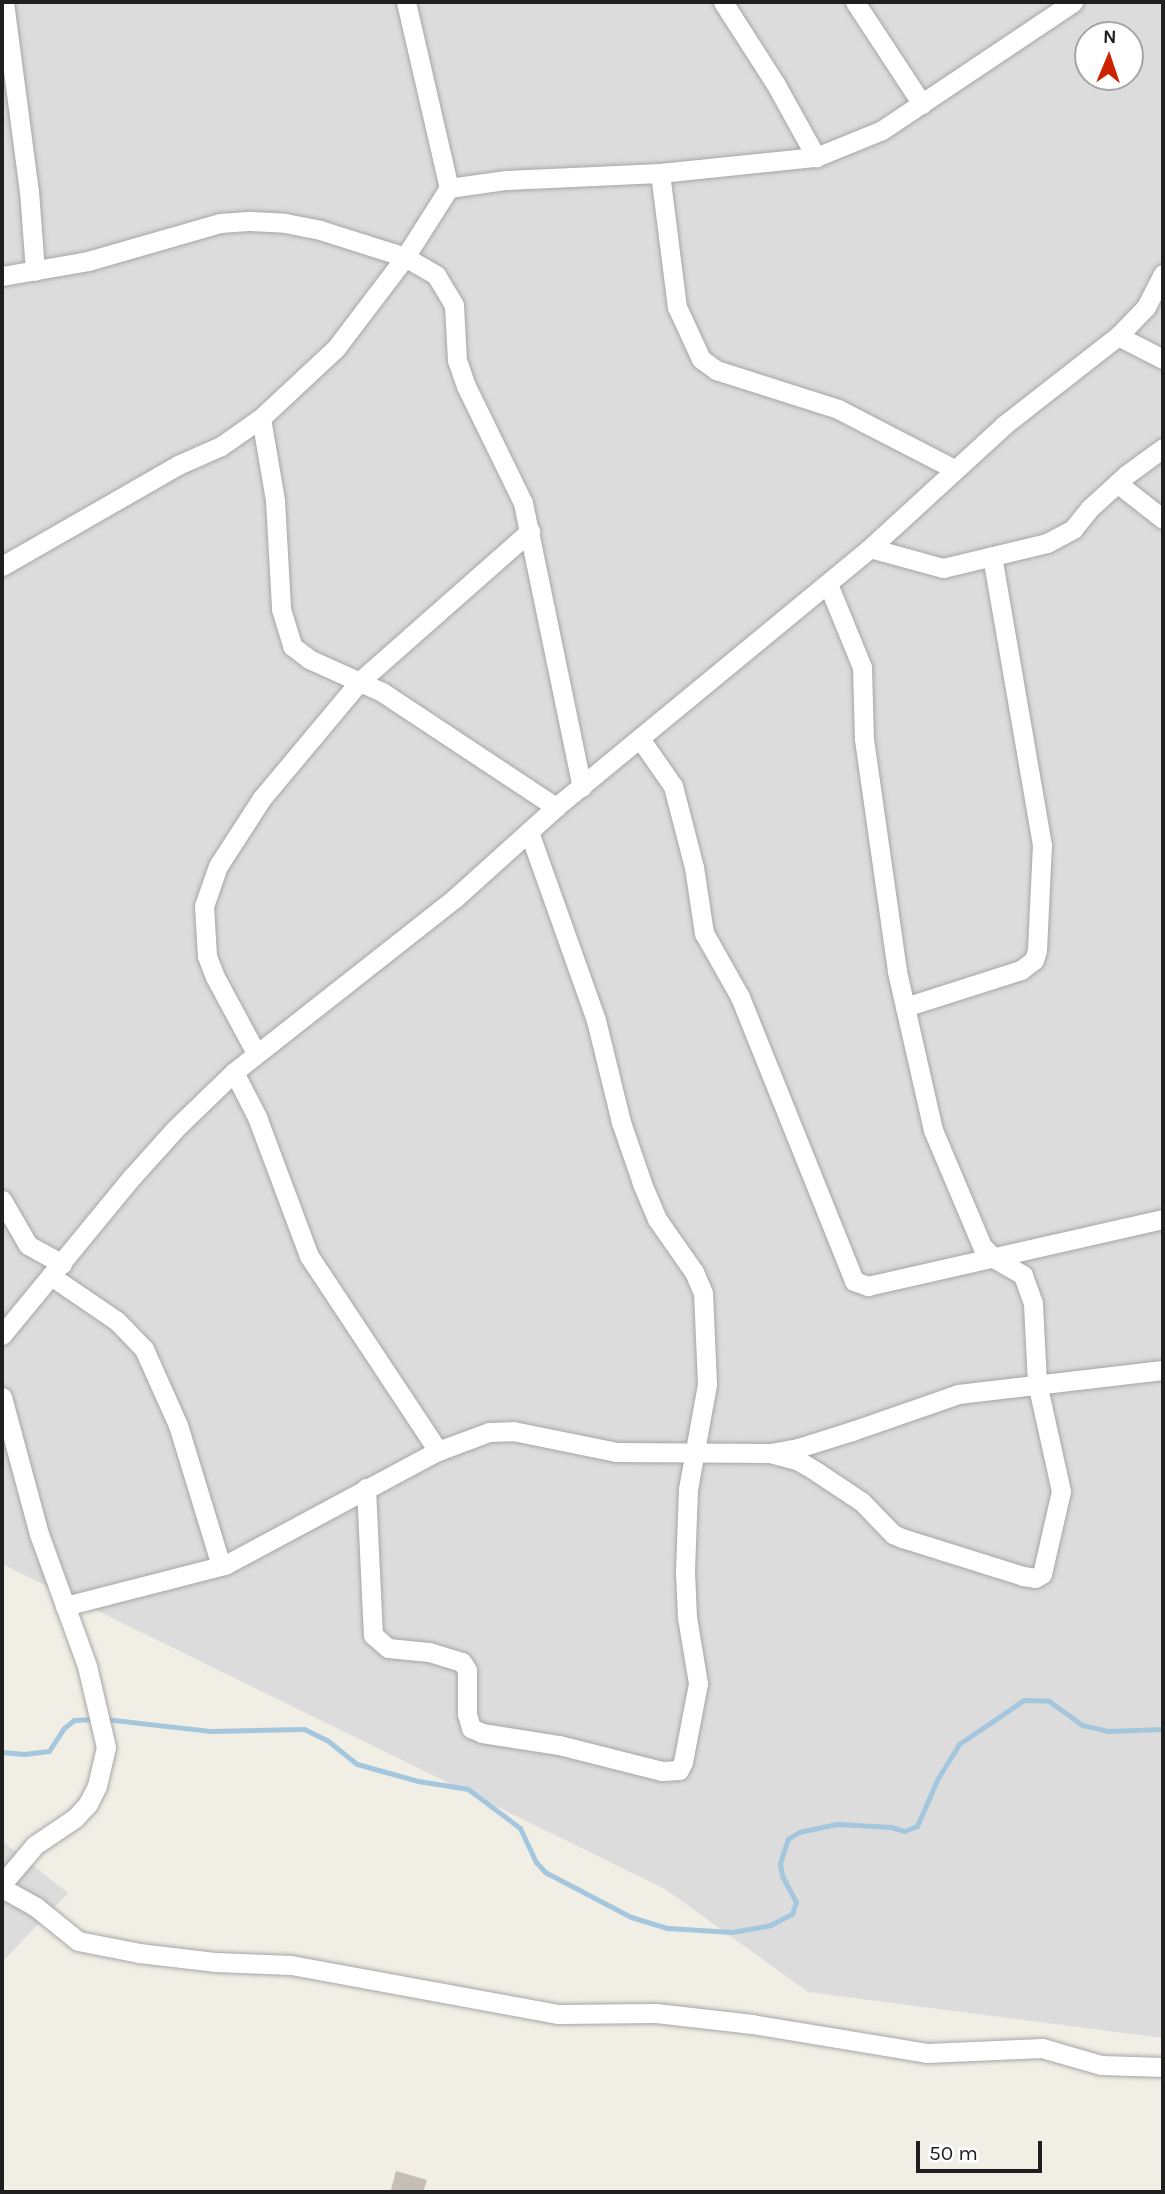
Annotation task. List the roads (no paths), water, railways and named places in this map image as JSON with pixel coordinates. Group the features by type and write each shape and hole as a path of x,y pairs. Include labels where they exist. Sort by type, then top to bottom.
{"street":[{"path":"4,2 27,178 35,271"},
{"path":"2,566 178,465 221,446 261,418 336,348 405,257 449,188 406,2"},
{"path":"723,2 775,83 816,157"},
{"path":"855,2 922,104"},
{"path":"449,188 506,180 660,173 816,157 882,130 1073,2"},
{"path":"660,173 677,307 701,359 716,370 838,409 954,469"},
{"path":"2,276 88,261 220,223 251,221 285,223 320,230 405,257 436,275 454,305 460,369 516,485 530,531 582,787"},
{"path":"2,1335 132,1177 175,1129 234,1072 456,898 556,807 641,740 870,548 1014,417 1118,337 1146,307 1163,274"},
{"path":"1118,337 1163,359"},
{"path":"261,418 275,499 280,600 287,636 299,653 382,692 556,807"},
{"path":"870,548 943,568 1059,538 1117,484 1163,448"},
{"path":"1117,484 1163,519"},
{"path":"256,1053 215,977 207,956 204,906 218,866 254,809 360,681 530,531"},
{"path":"905,1007 1021,970 1034,960 1037,950 1042,845 992,556"},
{"path":"770,1452 799,1461 862,1502 893,1534 1023,1576 1038,1577 1042,1574 1061,1491 1037,1383 1033,1303 1027,1281 1018,1270 994,1258 982,1246 933,1130 897,971 864,739 862,667 828,584"},
{"path":"641,740 673,786 694,867 704,933 740,997 854,1281 868,1286 1163,1219"},
{"path":"366,1488 373,1634 388,1648 429,1653 463,1662 467,1670 467,1714 471,1728 482,1733 559,1745 674,1772 683,1762 698,1683 686,1597 686,1519 693,1454 707,1384 703,1293 694,1272 657,1219 642,1183 621,1122 596,1020 529,832"},
{"path":"234,1072 257,1117 309,1256 438,1451"},
{"path":"2,1200 28,1245 117,1321 144,1349 178,1425 221,1566"},
{"path":"65,1605 221,1566 438,1451 502,1430 616,1452 770,1452 842,1434 958,1394 1037,1383 1127,1377 1163,1370"},
{"path":"2,1397 39,1534 95,1695 106,1747 88,1804 75,1818 35,1846 2,1886 36,1907 78,1941 139,1953 216,1962 291,1965 559,2014 656,2013 752,2024 927,2053 1042,2048 1101,2064 1163,2067"}],"waterway":[{"path":"105,1719 211,1731 304,1729 327,1740 357,1764 418,1781 468,1789 520,1828 536,1862 545,1872 631,1917 668,1928 732,1932 770,1925 792,1914 796,1902 782,1876 780,1863 788,1839 799,1832 838,1824 891,1827 904,1831 917,1826 938,1778 959,1744 1024,1700 1049,1701 1082,1725 1108,1731 1163,1729"},
{"path":"2,1752 24,1754 49,1751 64,1728 74,1720 95,1719"}]}
